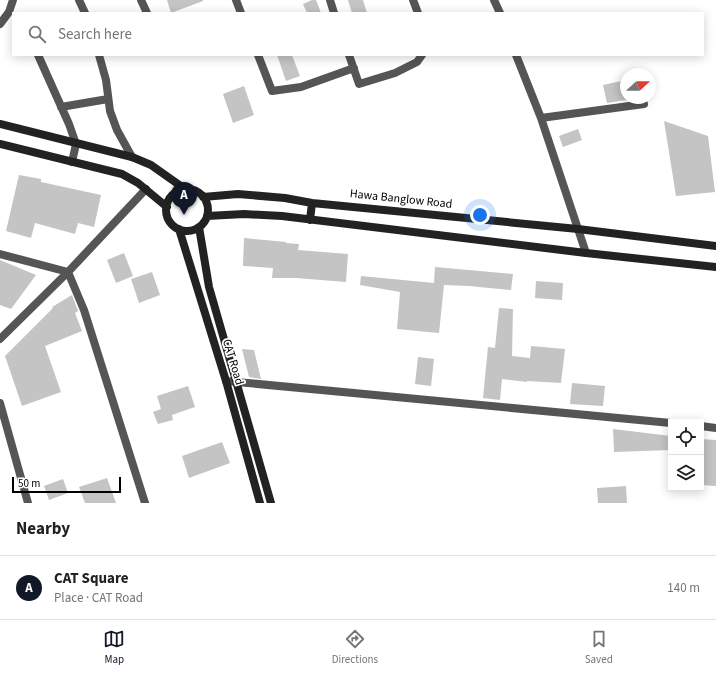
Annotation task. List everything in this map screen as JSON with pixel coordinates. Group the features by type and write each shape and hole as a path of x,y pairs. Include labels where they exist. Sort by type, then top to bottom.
{"street":[{"path":"0,24 11,14 13,0"},
{"path":"79,0 85,12"},
{"path":"141,0 147,12"},
{"path":"236,0 241,12"},
{"path":"330,0 334,12"},
{"path":"413,0 418,12"},
{"path":"494,0 500,12"},
{"path":"38,56 69,124 76,144 72,162"},
{"path":"99,56 106,80 110,111 117,130 132,156"},
{"path":"258,56 272,91 302,87 354,68"},
{"path":"349,56 359,84 395,73 417,62 421,56"},
{"path":"516,56 541,118 586,253"},
{"path":"61,107 108,99"},
{"path":"541,118 644,104"},
{"path":"0,124 76,144 132,156 152,165 185,189"},
{"path":"0,144 122,174 138,183 167,207"},
{"path":"185,189 198,192 204,197 208,209 204,222 199,227 186,231 174,226 169,220 167,214 169,200 178,191 185,189"},
{"path":"0,339 68,272 146,190"},
{"name":"Hawa Banglow Road","path":"204,197 238,194 285,198 578,229 716,246"},
{"path":"310,220 312,202"},
{"path":"207,216 244,214 282,216 586,253 716,267"},
{"name":"CAT Road","path":"199,227 210,287 271,503"},
{"name":"CAT Road","path":"179,229 226,381 260,503"},
{"path":"0,254 68,272"},
{"path":"68,272 84,310 145,503"},
{"path":"226,381 668,423"},
{"path":"0,403 28,503"},
{"path":"704,426 716,428"}],"building":[{"path":"167,0 203,0 174,12 171,12"},
{"path":"316,0 321,12 307,12 303,4"},
{"path":"348,0 363,0 367,12 352,12"},
{"path":"277,56 292,56 300,76 286,81"},
{"path":"620,81 620,101 607,103 603,85"},
{"path":"244,86 254,115 233,123 223,94"},
{"path":"664,121 708,136 715,192 676,196"},
{"path":"578,129 582,140 563,147 559,136"},
{"path":"19,175 41,179 41,182 101,195 94,227 78,223 75,234 35,223 31,238 6,231"},
{"path":"244,238 299,244 298,250 348,254 346,282 296,278 272,278 273,268 243,266"},
{"path":"124,253 133,276 116,283 107,260"},
{"path":"0,260 36,275 11,309 0,305"},
{"path":"435,267 513,274 511,290 444,285 439,333 397,329 400,292 360,285 361,276 434,283"},
{"path":"152,272 160,295 139,303 131,279"},
{"path":"536,281 563,283 562,300 535,298"},
{"path":"72,295 78,311 75,313 82,331 45,346 61,392 22,406 5,356 53,308 52,307"},
{"path":"499,308 513,309 512,356 530,358 531,346 565,349 561,383 527,382 502,379 500,400 483,398 488,347 495,348"},
{"path":"242,349 254,350 261,379 249,377"},
{"path":"418,357 434,359 431,386 415,384"},
{"path":"572,383 605,386 603,406 570,404"},
{"path":"188,386 195,407 172,415 173,420 158,424 153,412 161,409 157,396"},
{"path":"613,429 668,436 668,450 614,452"},
{"path":"704,439 716,440 716,486 704,485"},
{"path":"222,442 230,463 189,478 182,456"},
{"path":"107,478 116,503 85,503 79,487"},
{"path":"63,479 68,493 49,500 44,486"},
{"path":"626,486 627,503 598,503 597,488"}],"place":[{"name":"CAT Square","path":"184,215"}]}
